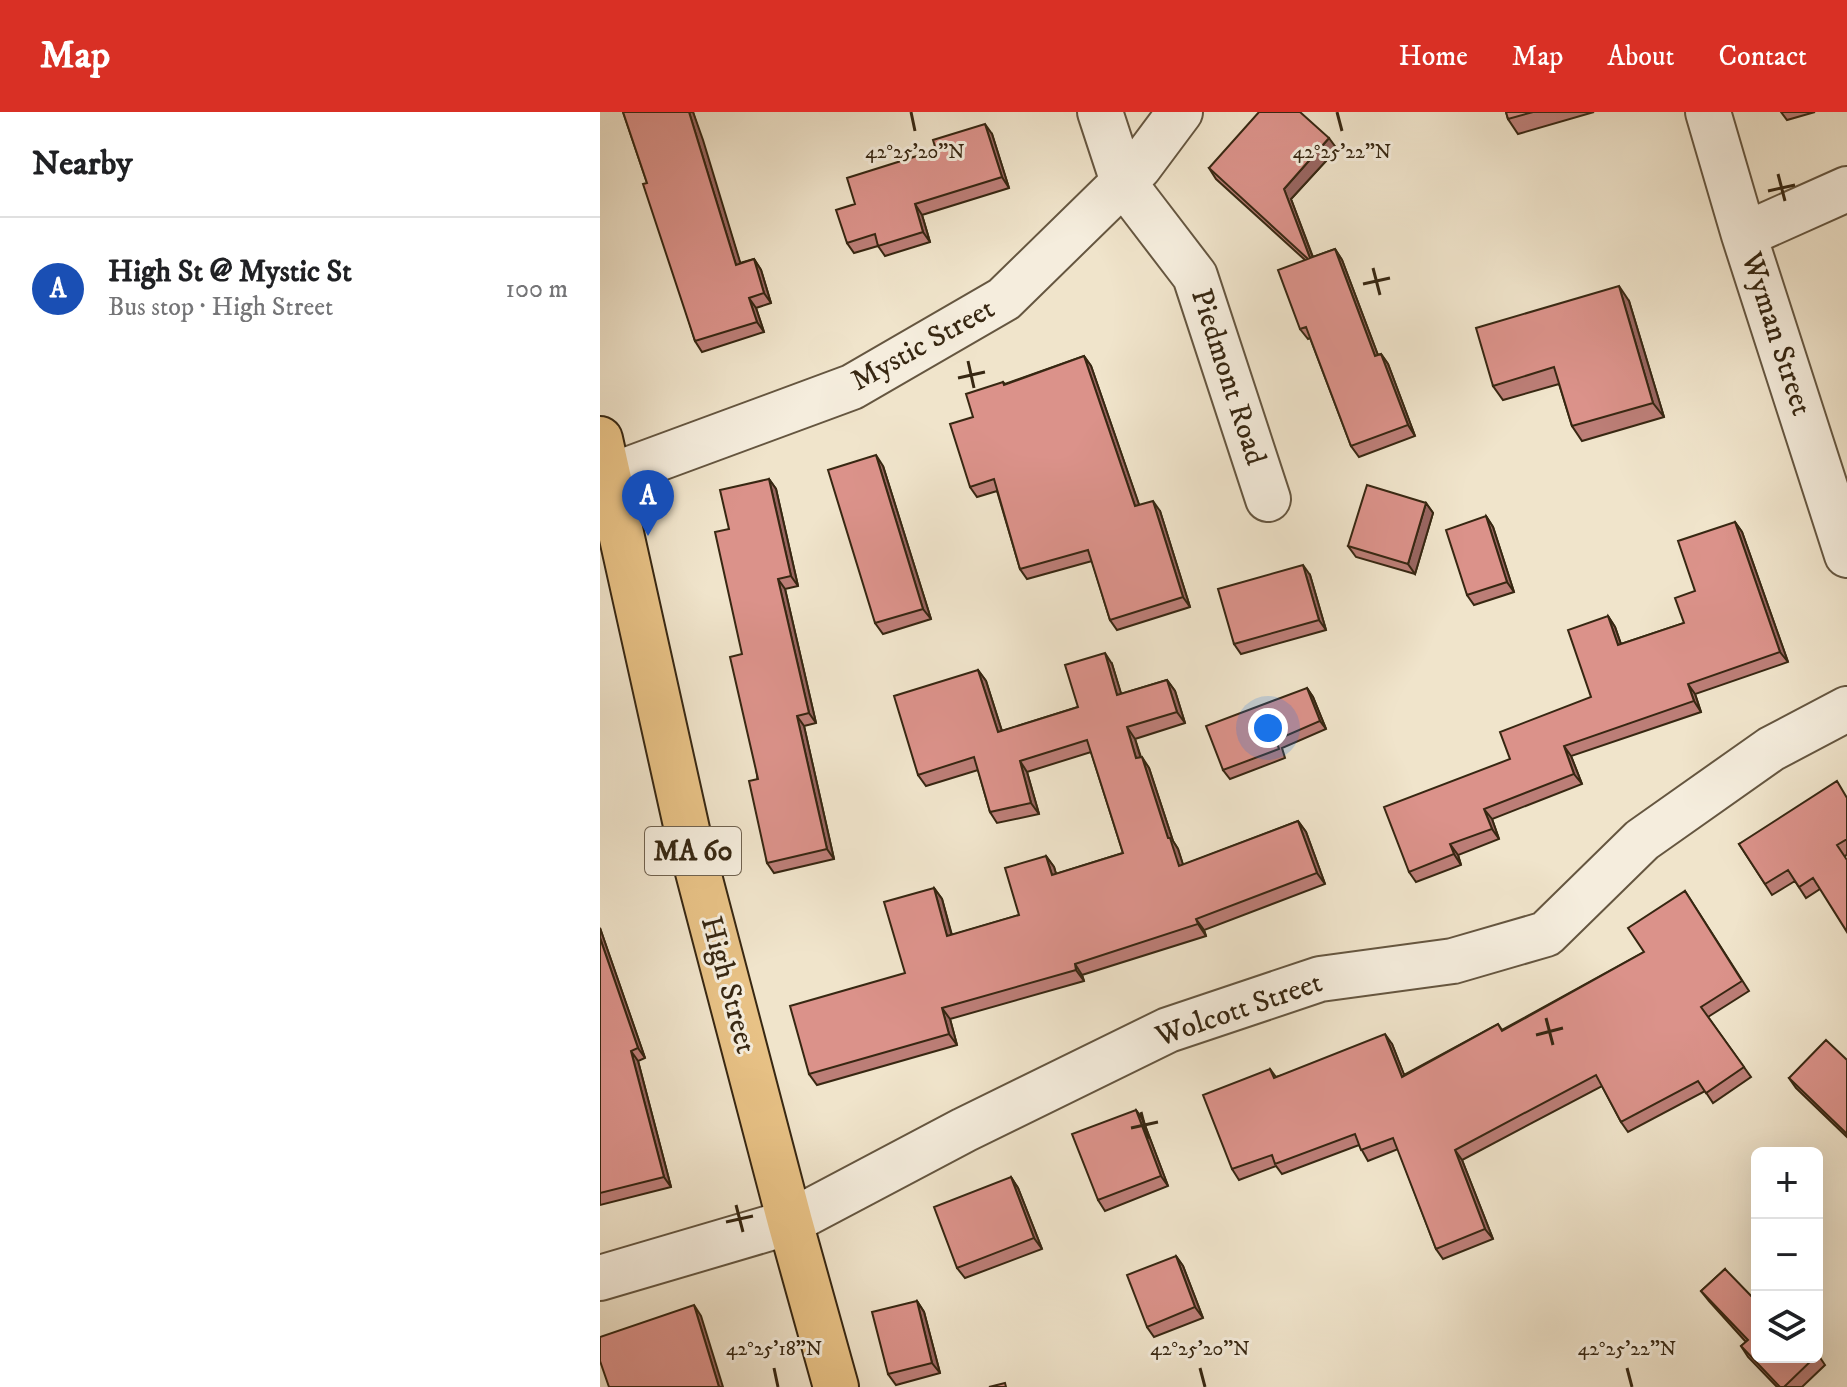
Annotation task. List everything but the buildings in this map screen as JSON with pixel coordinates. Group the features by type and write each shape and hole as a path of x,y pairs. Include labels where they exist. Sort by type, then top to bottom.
{"main road":[{"name":"High Street","path":"603,465 688,834 836,1387"}],"street":[{"name":"Piedmont Road","path":"1100,112 1123,182 1195,276 1268,499"},
{"name":"Mystic Street","path":"603,465 852,387 1004,299 1139,167 1180,112"},
{"name":"Wyman Street","path":"1708,112 1744,235 1847,555"},
{"path":"1744,235 1847,189"},
{"name":"Wolcott Street","path":"600,1278 790,1222 964,1130 1168,1030 1320,979 1453,961 1546,934 1642,840 1771,749 1847,709"}],"place":[{"name":"High St @ Mystic St","path":"648,536"}]}
